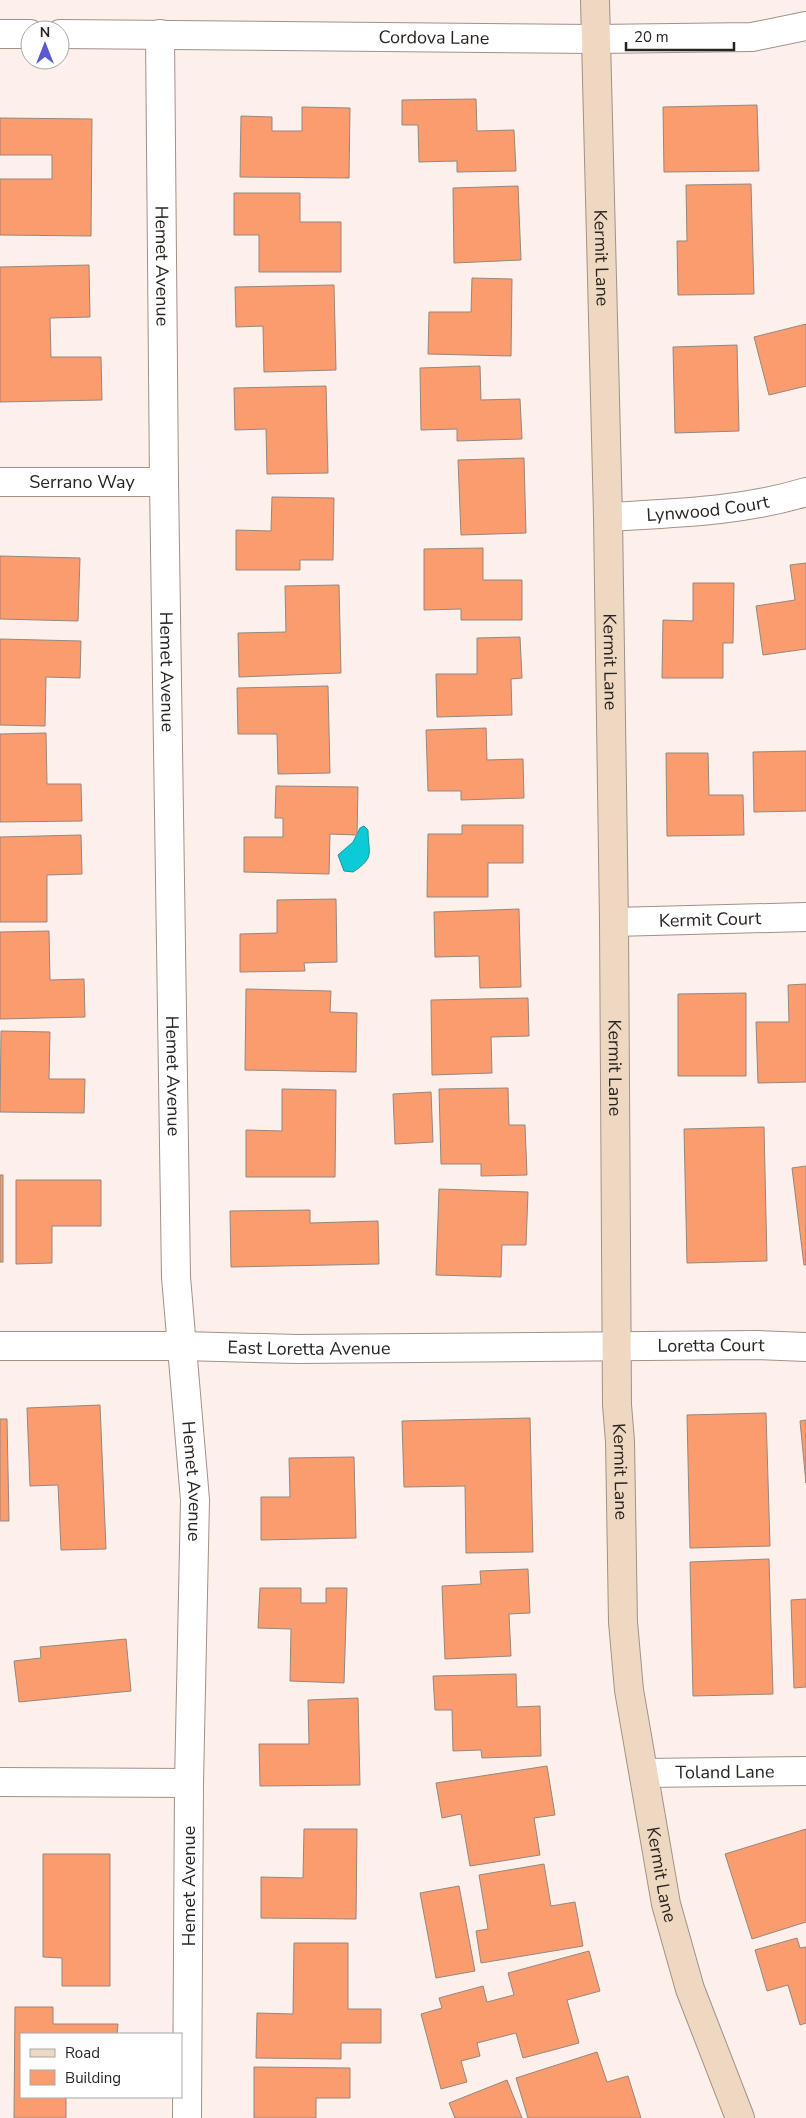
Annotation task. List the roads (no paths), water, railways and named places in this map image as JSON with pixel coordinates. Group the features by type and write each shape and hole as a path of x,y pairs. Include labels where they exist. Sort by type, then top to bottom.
{"street":[{"name":"Kermit Lane","path":"595,0 608,517 614,922 617,1347 623,1622 628,1690 666,1904 690,1989 740,2118"},
{"name":"Cordova Lane","path":"70,34 595,39 752,37 806,26"},
{"path":"0,34 20,34"},
{"name":"Hemet Avenue","path":"160,34 164,482 176,1277 195,1500 187,2118"},
{"name":"Serrano Way","path":"0,482 164,482"},
{"name":"Lynwood Court","path":"608,517 726,510 771,502 806,492"},
{"name":"Kermit Court","path":"614,922 806,917"},
{"name":"Loretta Court","path":"617,1347 748,1345 806,1347"},
{"name":"East Loretta Avenue","path":"0,1346 182,1346 297,1349 617,1347"},
{"name":"Toland Lane","path":"644,1773 806,1771"},
{"path":"0,1782 190,1783"}],"water":[{"path":"364,826 368,830 368,858 353,872 344,871 338,855 353,842 360,828"}]}
